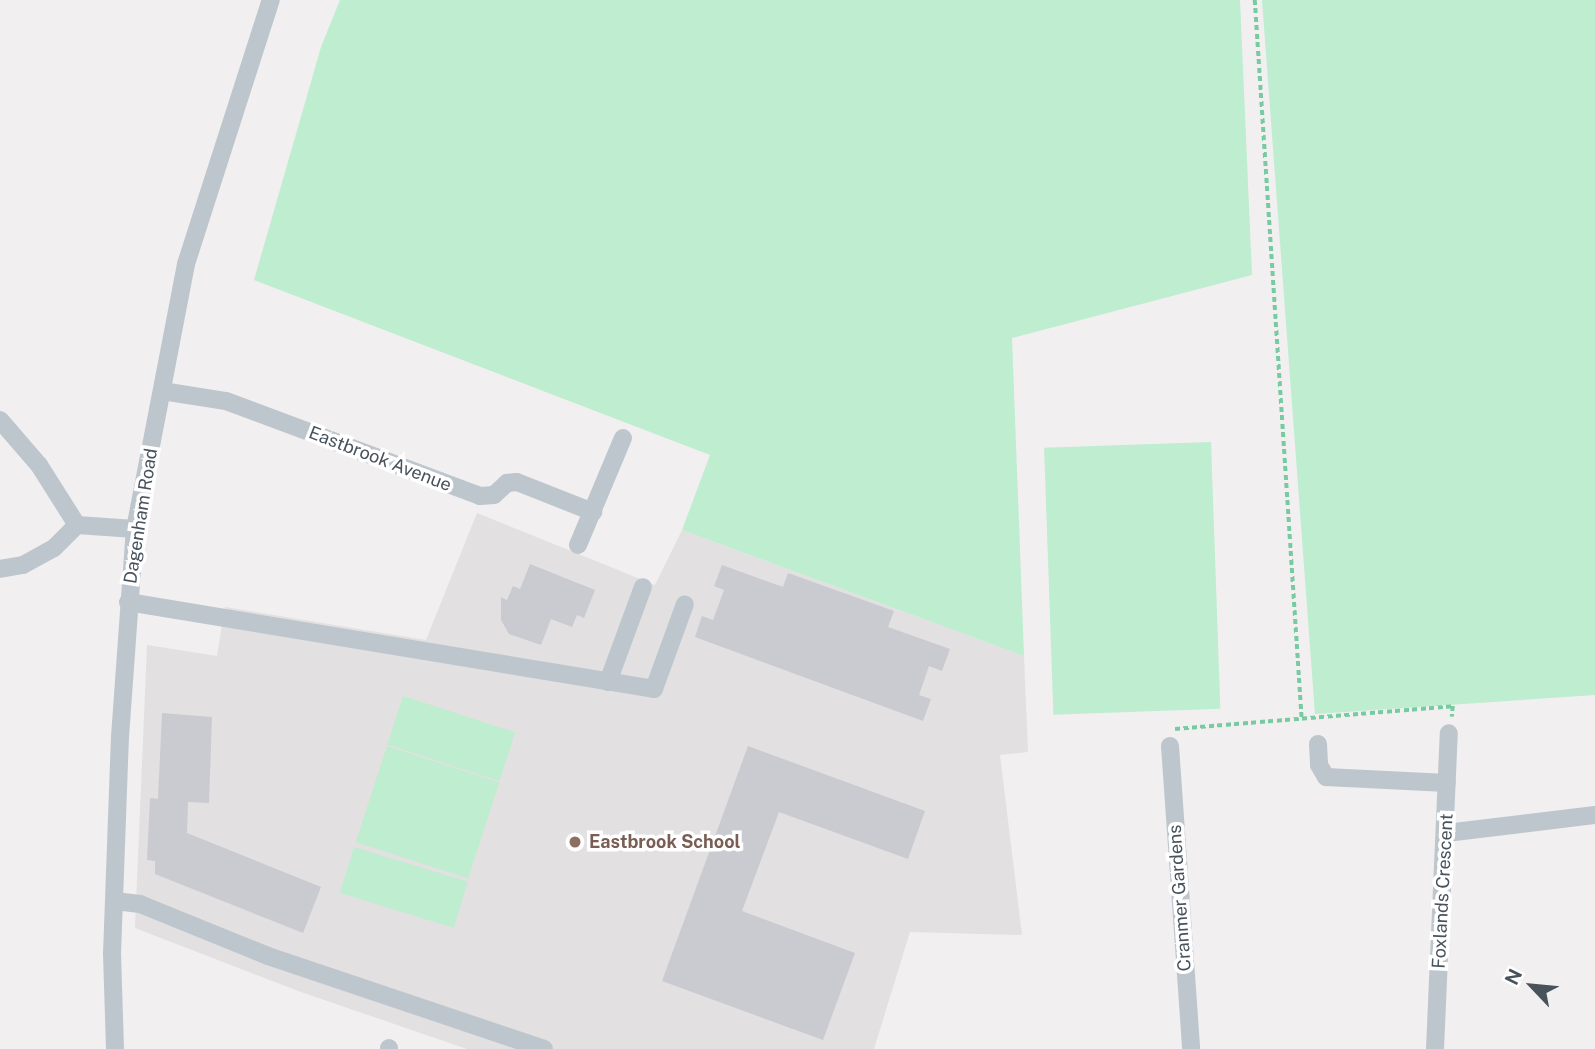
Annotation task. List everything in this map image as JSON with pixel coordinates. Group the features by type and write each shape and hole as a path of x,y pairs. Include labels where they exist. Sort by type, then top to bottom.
{"street":[{"name":"Dagenham Road","path":"115,1049 115,901 128,602 135,529 186,264 271,0"},
{"name":"Eastbrook Avenue","path":"162,391 226,401 480,496 494,495 507,483 517,482 593,512"},
{"path":"0,420 39,465 77,526"},
{"path":"578,545 623,438"},
{"path":"0,569 23,565 54,548 77,526 135,529"},
{"path":"608,682 643,587"},
{"path":"128,602 654,689 685,604"},
{"name":"Foxlands Crescent","path":"1435,1049 1449,733"},
{"path":"1318,744 1319,765 1326,777 1447,783"},
{"name":"Cranmer Gardens","path":"1170,746 1191,1049"},
{"path":"1446,833 1595,815"},
{"path":"115,901 140,904 268,956 544,1049"}],"path":[{"path":"1255,0 1302,720"},
{"path":"1170,746 1169,730 1452,706 1449,733"}],"shaded area":[{"name":"Eastbrook School","path":"477,513 655,585 682,530 1024,656 1028,752 1000,755 1022,935 910,932 874,1049 467,1049 301,992 135,928 147,645 217,656 225,607 426,640"}],"green space":[{"path":"340,0 1240,0 1252,275 1012,338 1024,656 682,530 710,455 254,280 321,47"},
{"path":"1262,0 1595,0 1595,695 1315,714"},
{"path":"1211,442 1220,709 1053,715 1044,448"},
{"path":"403,696 515,732 499,781 387,745"},
{"path":"387,746 499,782 468,879 356,842"},
{"path":"354,847 468,882 454,928 340,893"}],"building":[{"path":"530,564 595,590 584,618 577,615 572,627 551,619 541,645 509,634 501,620 501,597 507,600 513,586 520,589"},
{"path":"722,565 783,587 788,573 894,611 888,627 950,649 942,671 929,666 919,695 931,699 923,721 695,637 702,616 713,620 724,590 714,586"},
{"path":"162,713 212,717 209,803 188,802 187,833 321,887 303,933 155,874 155,861 147,860 150,798 158,799"},
{"path":"748,746 925,811 908,859 779,812 742,911 855,953 823,1040 662,981"}],"place":[{"name":"Eastbrook School","path":"575,842"}]}
